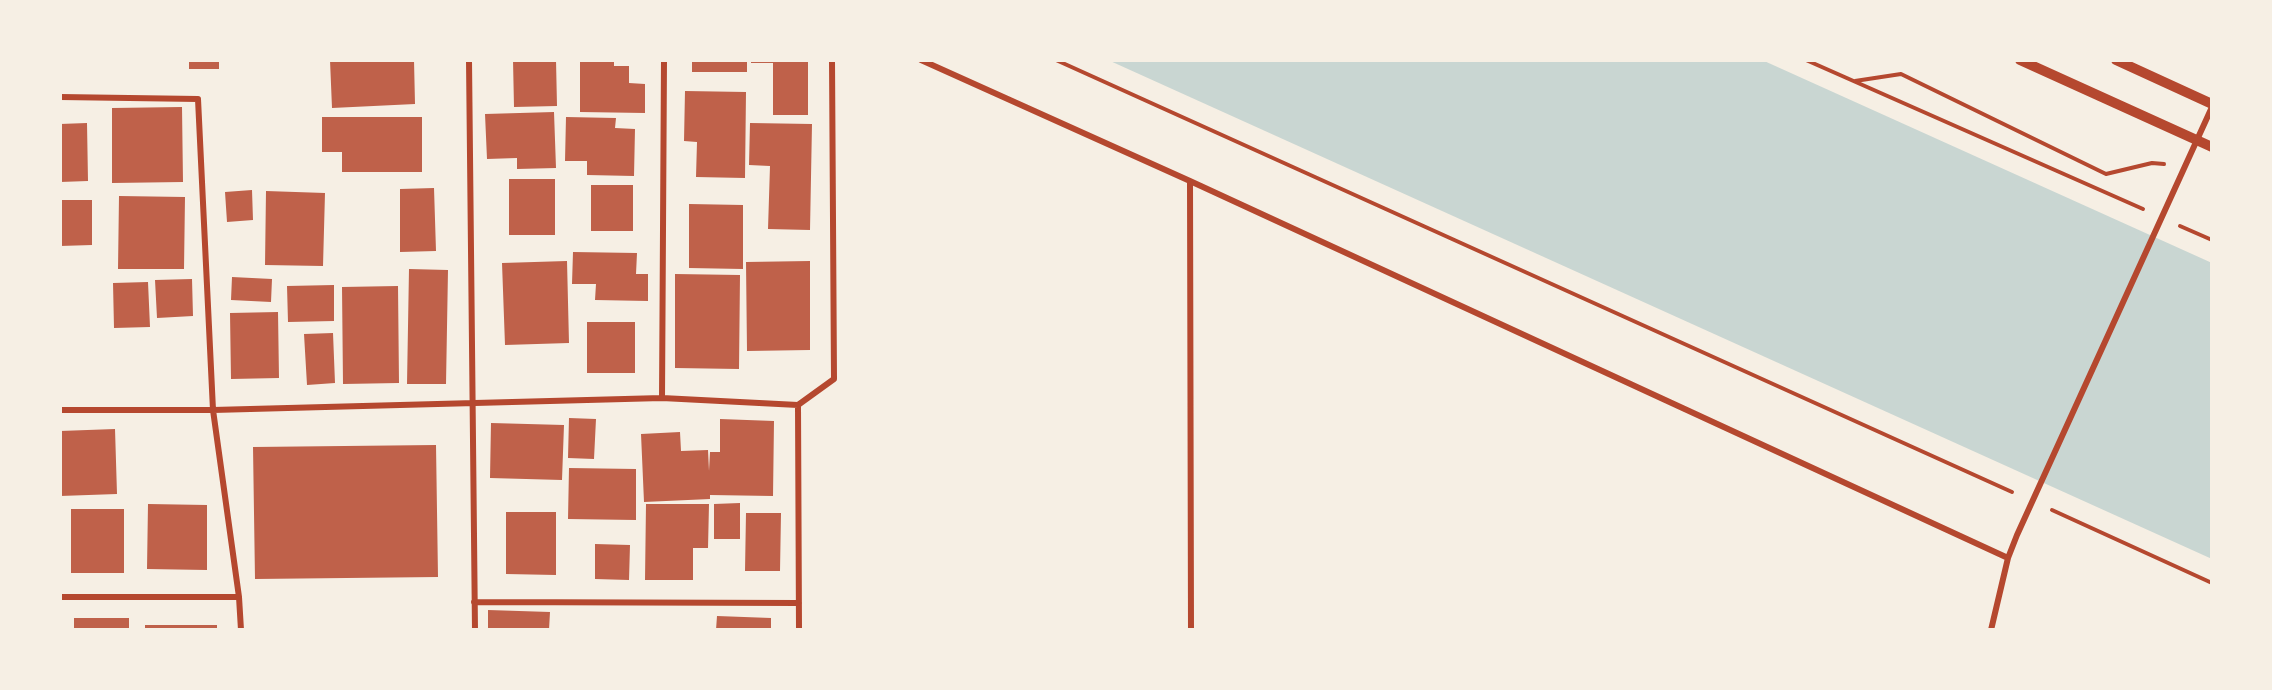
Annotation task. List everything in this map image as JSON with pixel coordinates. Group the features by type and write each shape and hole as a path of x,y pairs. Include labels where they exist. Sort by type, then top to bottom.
{"street":[{"path":"469,60 475,630"},
{"path":"662,398 664,60"},
{"path":"60,410 213,410 471,405 662,398 798,405 834,379 832,60"},
{"path":"921,60 1190,181 2008,558"},
{"path":"2020,60 2212,147"},
{"path":"1991,630 2008,558 2017,536 2212,106 2116,60"},
{"path":"60,97 198,99 213,410 239,597 241,630"},
{"path":"1190,181 1191,630"},
{"path":"798,405 799,630"},
{"path":"60,597 239,597"},
{"path":"474,602 799,603"}],"path":[{"path":"1056,60 2016,494"},
{"path":"1806,60 2147,211"},
{"path":"1854,81 1901,74 2106,174 2151,163 2186,165"},
{"path":"2180,225 2212,240"},
{"path":"2048,509 2212,583"}],"shaded area":[{"path":"1108,60 1762,60 2212,263 2212,559"}],"building":[{"path":"189,60 219,60 219,69 189,69"},
{"path":"330,60 414,60 415,104 332,108"},
{"path":"513,60 556,60 557,106 514,107"},
{"path":"580,60 614,60 614,66 629,66 629,83 645,84 645,113 580,112"},
{"path":"692,60 747,60 747,72 692,72"},
{"path":"751,60 808,60 808,115 773,115 773,63 751,63"},
{"path":"685,91 746,92 745,178 696,177 697,142 684,141"},
{"path":"182,107 183,182 112,183 112,108"},
{"path":"554,112 556,168 517,169 517,158 487,159 485,114"},
{"path":"322,117 422,117 422,172 342,172 342,152 322,152"},
{"path":"566,117 616,118 615,128 635,129 634,176 587,175 587,161 565,161"},
{"path":"87,123 88,181 60,182 60,124"},
{"path":"750,123 812,124 810,230 768,229 770,166 749,165"},
{"path":"509,179 555,179 555,235 509,235"},
{"path":"591,185 633,185 633,231 591,231"},
{"path":"434,188 436,251 400,252 400,189"},
{"path":"252,190 253,220 227,222 225,192"},
{"path":"266,191 325,193 323,266 265,265"},
{"path":"119,196 185,197 184,269 118,269"},
{"path":"60,200 92,200 92,245 60,246"},
{"path":"689,204 743,205 743,269 689,268"},
{"path":"573,252 637,253 636,274 648,274 648,301 595,300 596,284 572,284"},
{"path":"567,261 569,343 505,345 502,263"},
{"path":"810,261 810,350 747,351 746,262"},
{"path":"409,269 448,270 446,384 407,384"},
{"path":"675,274 740,275 739,369 675,368"},
{"path":"232,277 272,279 271,302 231,300"},
{"path":"192,279 193,316 157,318 155,280"},
{"path":"148,282 150,327 114,328 113,283"},
{"path":"334,285 334,321 288,322 287,286"},
{"path":"398,286 399,383 343,384 342,287"},
{"path":"278,312 279,378 231,379 230,313"},
{"path":"587,322 635,322 635,373 587,373"},
{"path":"333,333 335,383 307,385 304,334"},
{"path":"569,418 596,419 594,459 568,458"},
{"path":"720,419 774,421 773,496 710,495 710,499 644,502 641,434 680,432 681,451 708,450 709,471 710,452 720,452"},
{"path":"491,423 564,425 562,480 490,478"},
{"path":"115,429 117,494 60,496 60,431"},
{"path":"436,445 438,577 255,579 253,447"},
{"path":"569,468 636,469 636,520 568,519"},
{"path":"740,503 740,539 714,539 714,504"},
{"path":"148,504 207,505 207,570 147,569"},
{"path":"646,504 709,504 708,548 693,548 693,580 645,580"},
{"path":"71,509 124,509 124,573 71,573"},
{"path":"506,512 556,512 556,575 506,574"},
{"path":"746,513 781,513 780,571 745,571"},
{"path":"595,544 630,545 629,580 595,579"},
{"path":"488,610 550,612 549,630 488,630"},
{"path":"717,616 771,618 771,630 716,630"},
{"path":"74,618 129,618 129,630 74,630"},
{"path":"145,625 217,625 217,630 145,630"}]}
